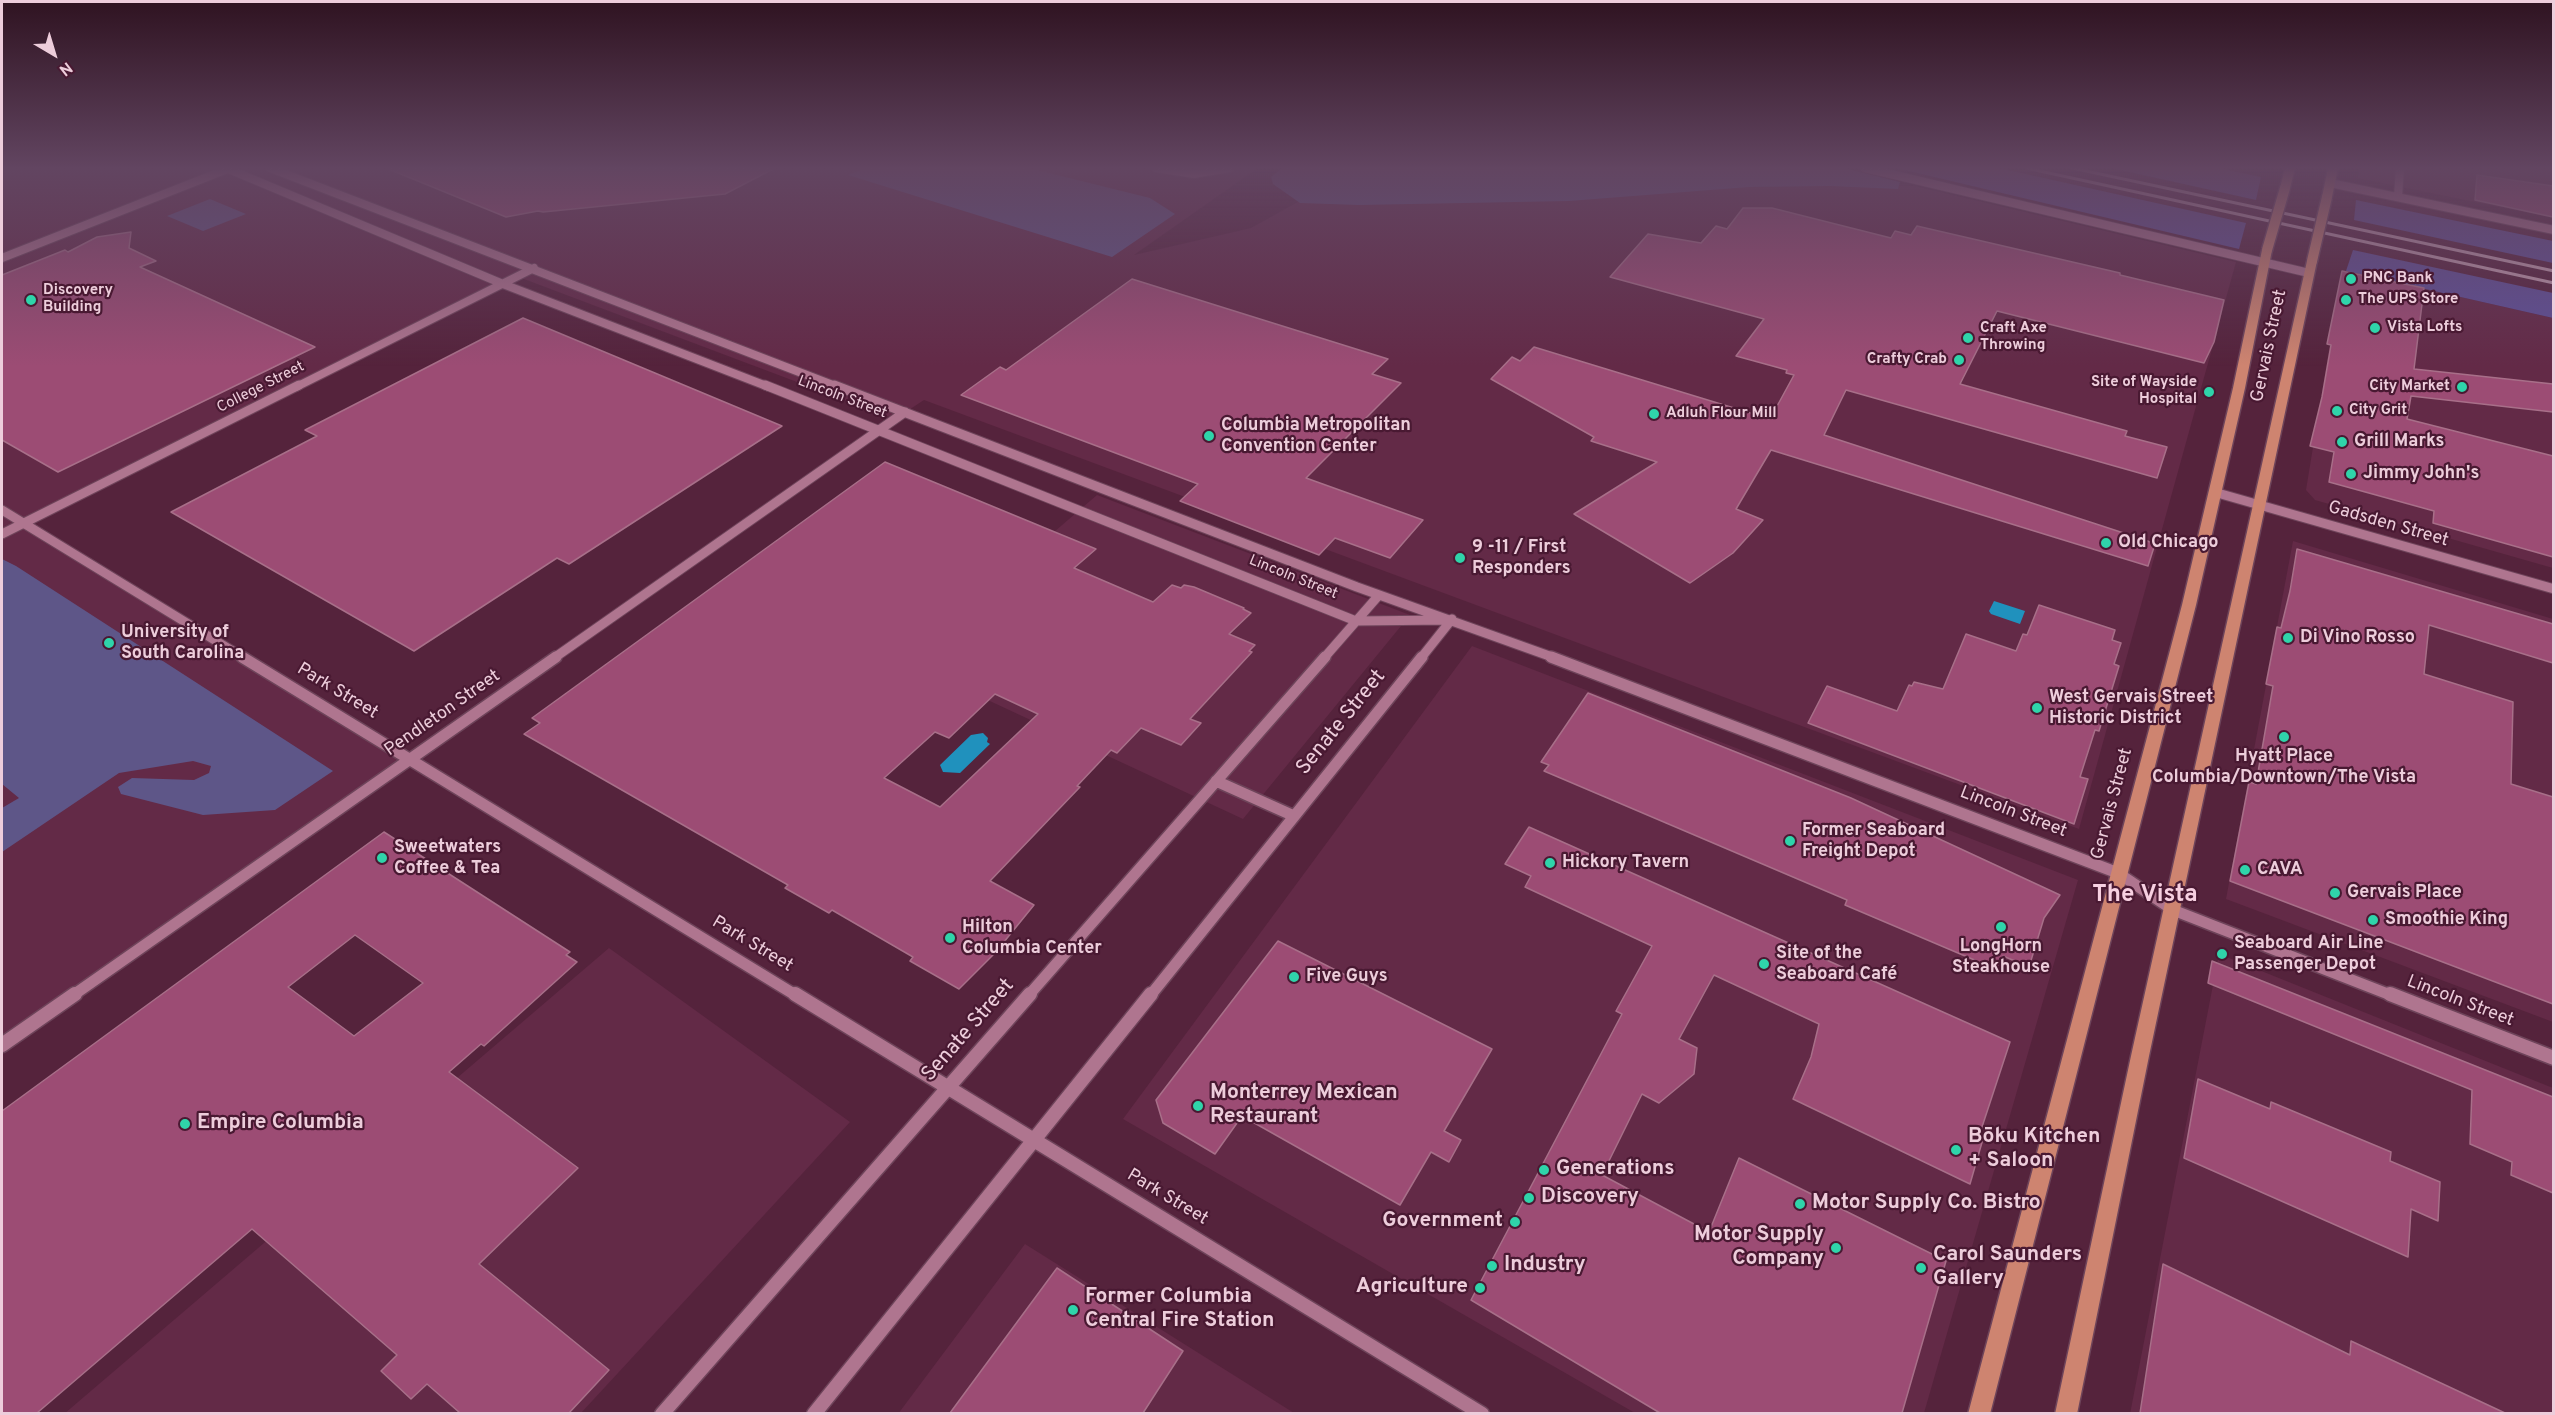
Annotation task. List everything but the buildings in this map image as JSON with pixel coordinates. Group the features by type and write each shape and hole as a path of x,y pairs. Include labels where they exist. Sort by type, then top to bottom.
{"main road":[{"name":"Gervais Street","path":"1979,1413 2189,604 2272,234"},
{"name":"Gervais Street","path":"2066,1413 2257,504 2318,234"}],"street":[{"path":"2,258 63,234"},
{"name":"Lincoln Street","path":"384,234 503,284 880,430 1356,621 1452,619"},
{"name":"Lincoln Street","path":"444,234 1379,595 1452,619 2118,873 2173,910 2553,1058"},
{"path":"2146,234 2310,273"},
{"name":"College Street","path":"2,534 534,268"},
{"name":"Pendleton Street","path":"2,1045 905,412"},
{"name":"Gadsden Street","path":"2214,492 2553,590"},
{"name":"Park Street","path":"2,510 1482,1413"},
{"name":"Senate Street","path":"662,1413 1379,595"},
{"name":"Senate Street","path":"814,1413 1452,619"},
{"path":"1216,781 1294,816"}],"shaded area":[{"path":"2,234 1164,234 1134,255 1225,234 2118,234 2236,262 2079,829 924,400 895,419 516,276 19,524 414,761 2,1046"},
{"path":"1038,234 1146,234 1112,257"},
{"path":"2176,234 2243,234 2239,249"},
{"path":"2419,234 2520,234 2553,241 2553,263"},
{"path":"2353,250 2553,293 2553,318 2346,271"},
{"path":"2342,270 2553,318 2553,568 2315,500 2306,490"},
{"path":"1097,495 1410,615 1243,819 904,661"},
{"path":"2293,541 2553,619 2553,1022 2226,899"},
{"path":"2,559 333,771 275,810 203,815 121,794 118,787 132,778 194,780 209,773 211,766 193,761 119,773 2,852 2,808 19,798 2,784"},
{"path":"1472,646 2078,880 1924,1413 1635,1413 1123,1119"},
{"path":"609,948 850,1122 581,1413 64,1414"},
{"path":"2219,954 2553,1088 2553,1413 2130,1414"},
{"path":"1025,1244 1294,1413 898,1414"}],"water":[{"path":"1994,601 2025,611 2020,624 1991,614 1989,611"},
{"path":"983,733 990,744 960,773 943,772 940,765 971,735"}],"railway":[{"path":"2329,234 2554,283"},
{"path":"2381,234 2554,271"}],"place":[{"name":"PNC Bank","path":"2351,279"},
{"name":"Discovery Building","path":"31,300"},
{"name":"The UPS Store","path":"2346,300"},
{"name":"Vista Lofts","path":"2375,328"},
{"name":"Craft Axe Throwing","path":"1968,338"},
{"name":"Crafty Crab","path":"1959,360"},
{"name":"City Market","path":"2462,387"},
{"name":"Site of Wayside Hospital","path":"2209,392"},
{"name":"City Grit","path":"2337,411"},
{"name":"Adluh Flour Mill","path":"1654,414"},
{"name":"Columbia Metropolitan Convention Center","path":"1209,436"},
{"name":"Grill Marks","path":"2342,442"},
{"name":"Jimmy John's","path":"2351,474"},
{"name":"Old Chicago","path":"2106,543"},
{"name":"9 -11 / First Responders","path":"1460,558"},
{"name":"Di Vino Rosso","path":"2288,638"},
{"name":"University of South Carolina","path":"109,643"},
{"name":"West Gervais Street Historic District","path":"2037,708"},
{"name":"Hyatt Place Columbia/Downtown/The Vista","path":"2284,737"},
{"name":"Former Seaboard Freight Depot","path":"1790,841"},
{"name":"Sweetwaters Coffee & Tea","path":"382,858"},
{"name":"Hickory Tavern","path":"1550,863"},
{"name":"CAVA","path":"2245,870"},
{"name":"Gervais Place","path":"2335,893"},
{"name":"Smoothie King","path":"2373,920"},
{"name":"LongHorn Steakhouse","path":"2001,927"},
{"name":"Hilton Columbia Center","path":"950,938"},
{"name":"Seaboard Air Line Passenger Depot","path":"2222,954"},
{"name":"Site of the Seaboard Café","path":"1764,964"},
{"name":"Five Guys","path":"1294,977"},
{"name":"Monterrey Mexican Restaurant","path":"1198,1106"},
{"name":"Empire Columbia","path":"185,1124"},
{"name":"Bōku Kitchen + Saloon","path":"1956,1150"},
{"name":"Generations","path":"1544,1170"},
{"name":"Discovery","path":"1529,1198"},
{"name":"Motor Supply Co. Bistro","path":"1800,1204"},
{"name":"Government","path":"1515,1222"},
{"name":"Motor Supply Company","path":"1836,1248"},
{"name":"Industry","path":"1492,1266"},
{"name":"Carol Saunders Gallery","path":"1921,1268"},
{"name":"Agriculture","path":"1480,1288"},
{"name":"Former Columbia Central Fire Station","path":"1073,1310"}],"district":[{"name":"The Vista","path":"2145,896"}]}
